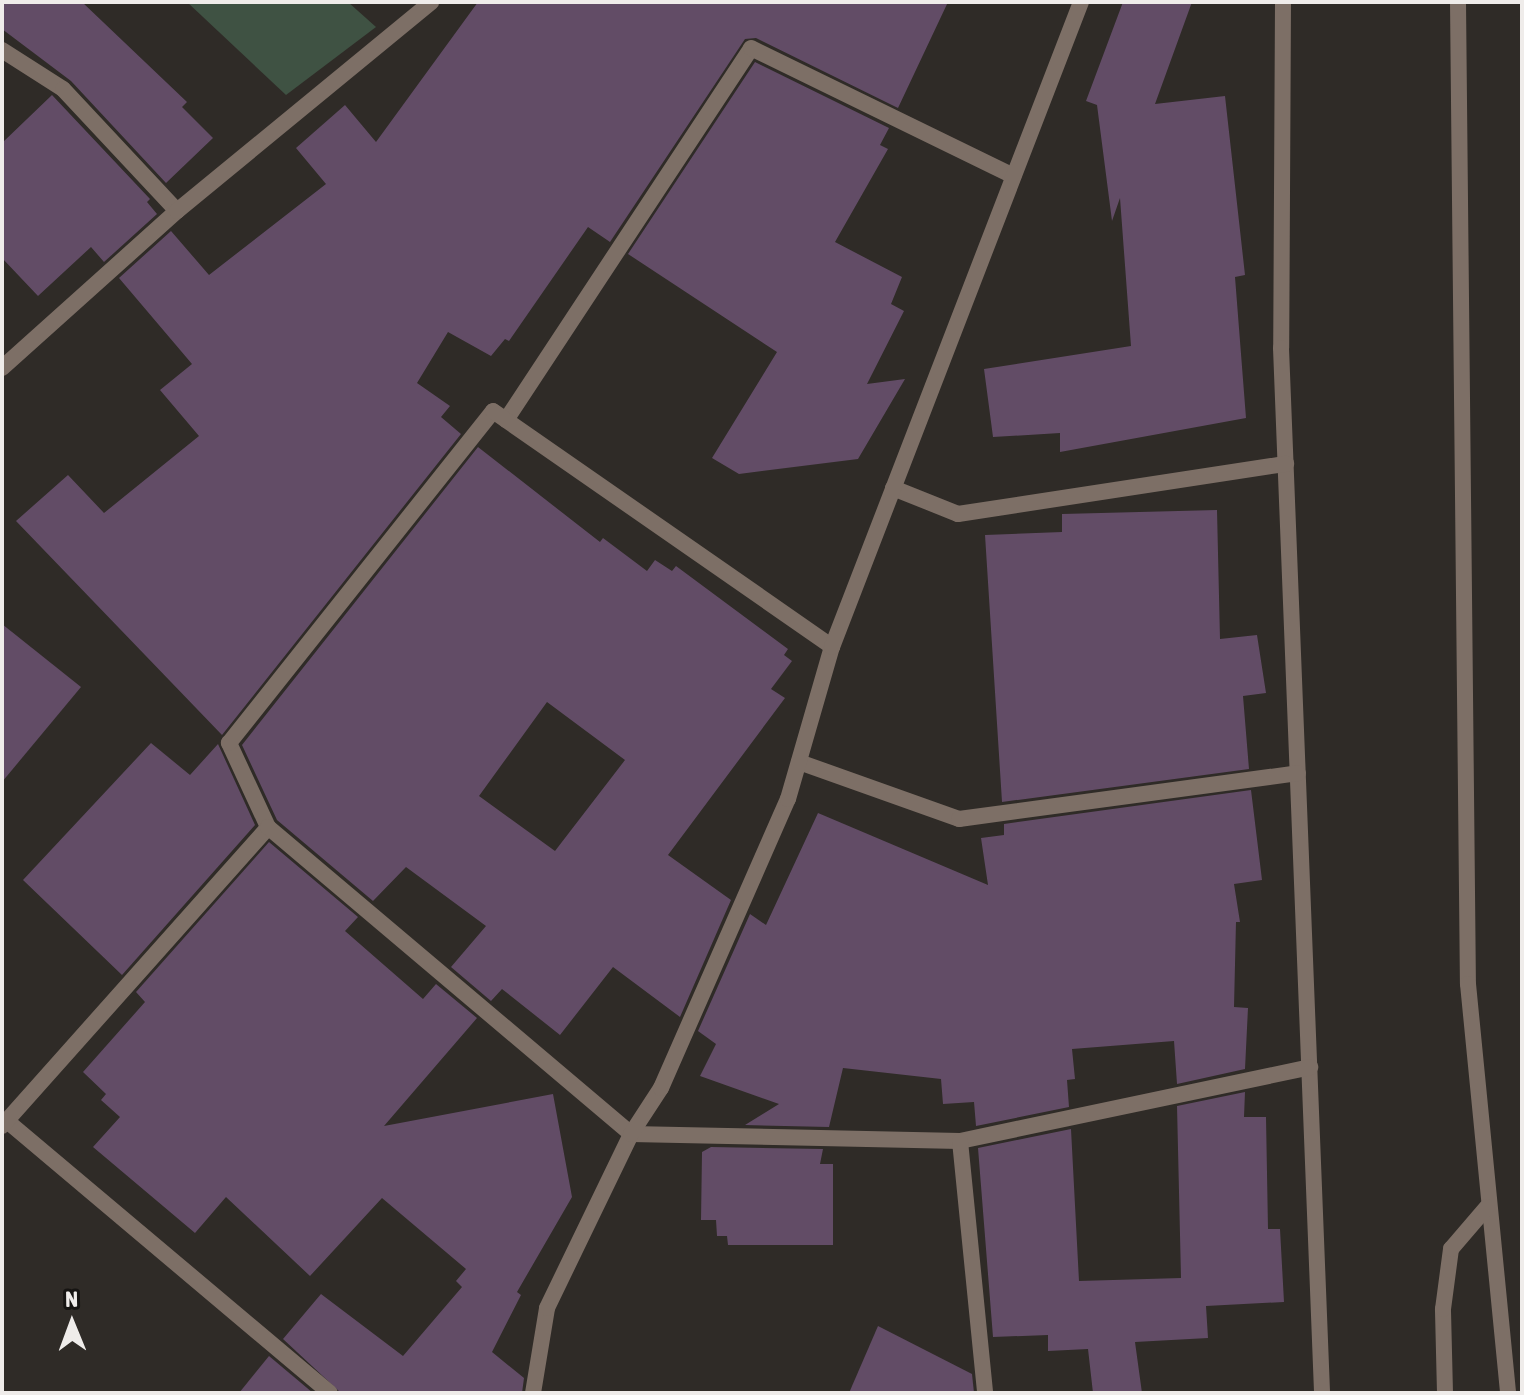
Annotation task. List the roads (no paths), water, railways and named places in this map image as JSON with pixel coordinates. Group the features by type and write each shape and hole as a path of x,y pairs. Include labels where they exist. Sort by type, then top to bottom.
{"street":[{"path":"2,368 177,211 431,2"},
{"path":"533,1393 547,1308 631,1134 661,1088 788,799 832,647 1081,2"},
{"path":"1283,2 1286,464 1322,1393"},
{"path":"1458,2 1468,984 1487,1207 1508,1393"},
{"path":"506,420 751,48 1013,176"},
{"path":"2,50 63,89 177,211"},
{"path":"832,647 493,411 229,743 268,827 631,1134 960,1141 1310,1067"},
{"path":"893,488 958,514 1286,464"},
{"path":"799,762 959,819 1298,773"},
{"path":"268,827 4,1123 330,1393"},
{"path":"960,1141 985,1393"},
{"path":"1445,1393 1443,1309 1451,1249 1487,1207"}]}
